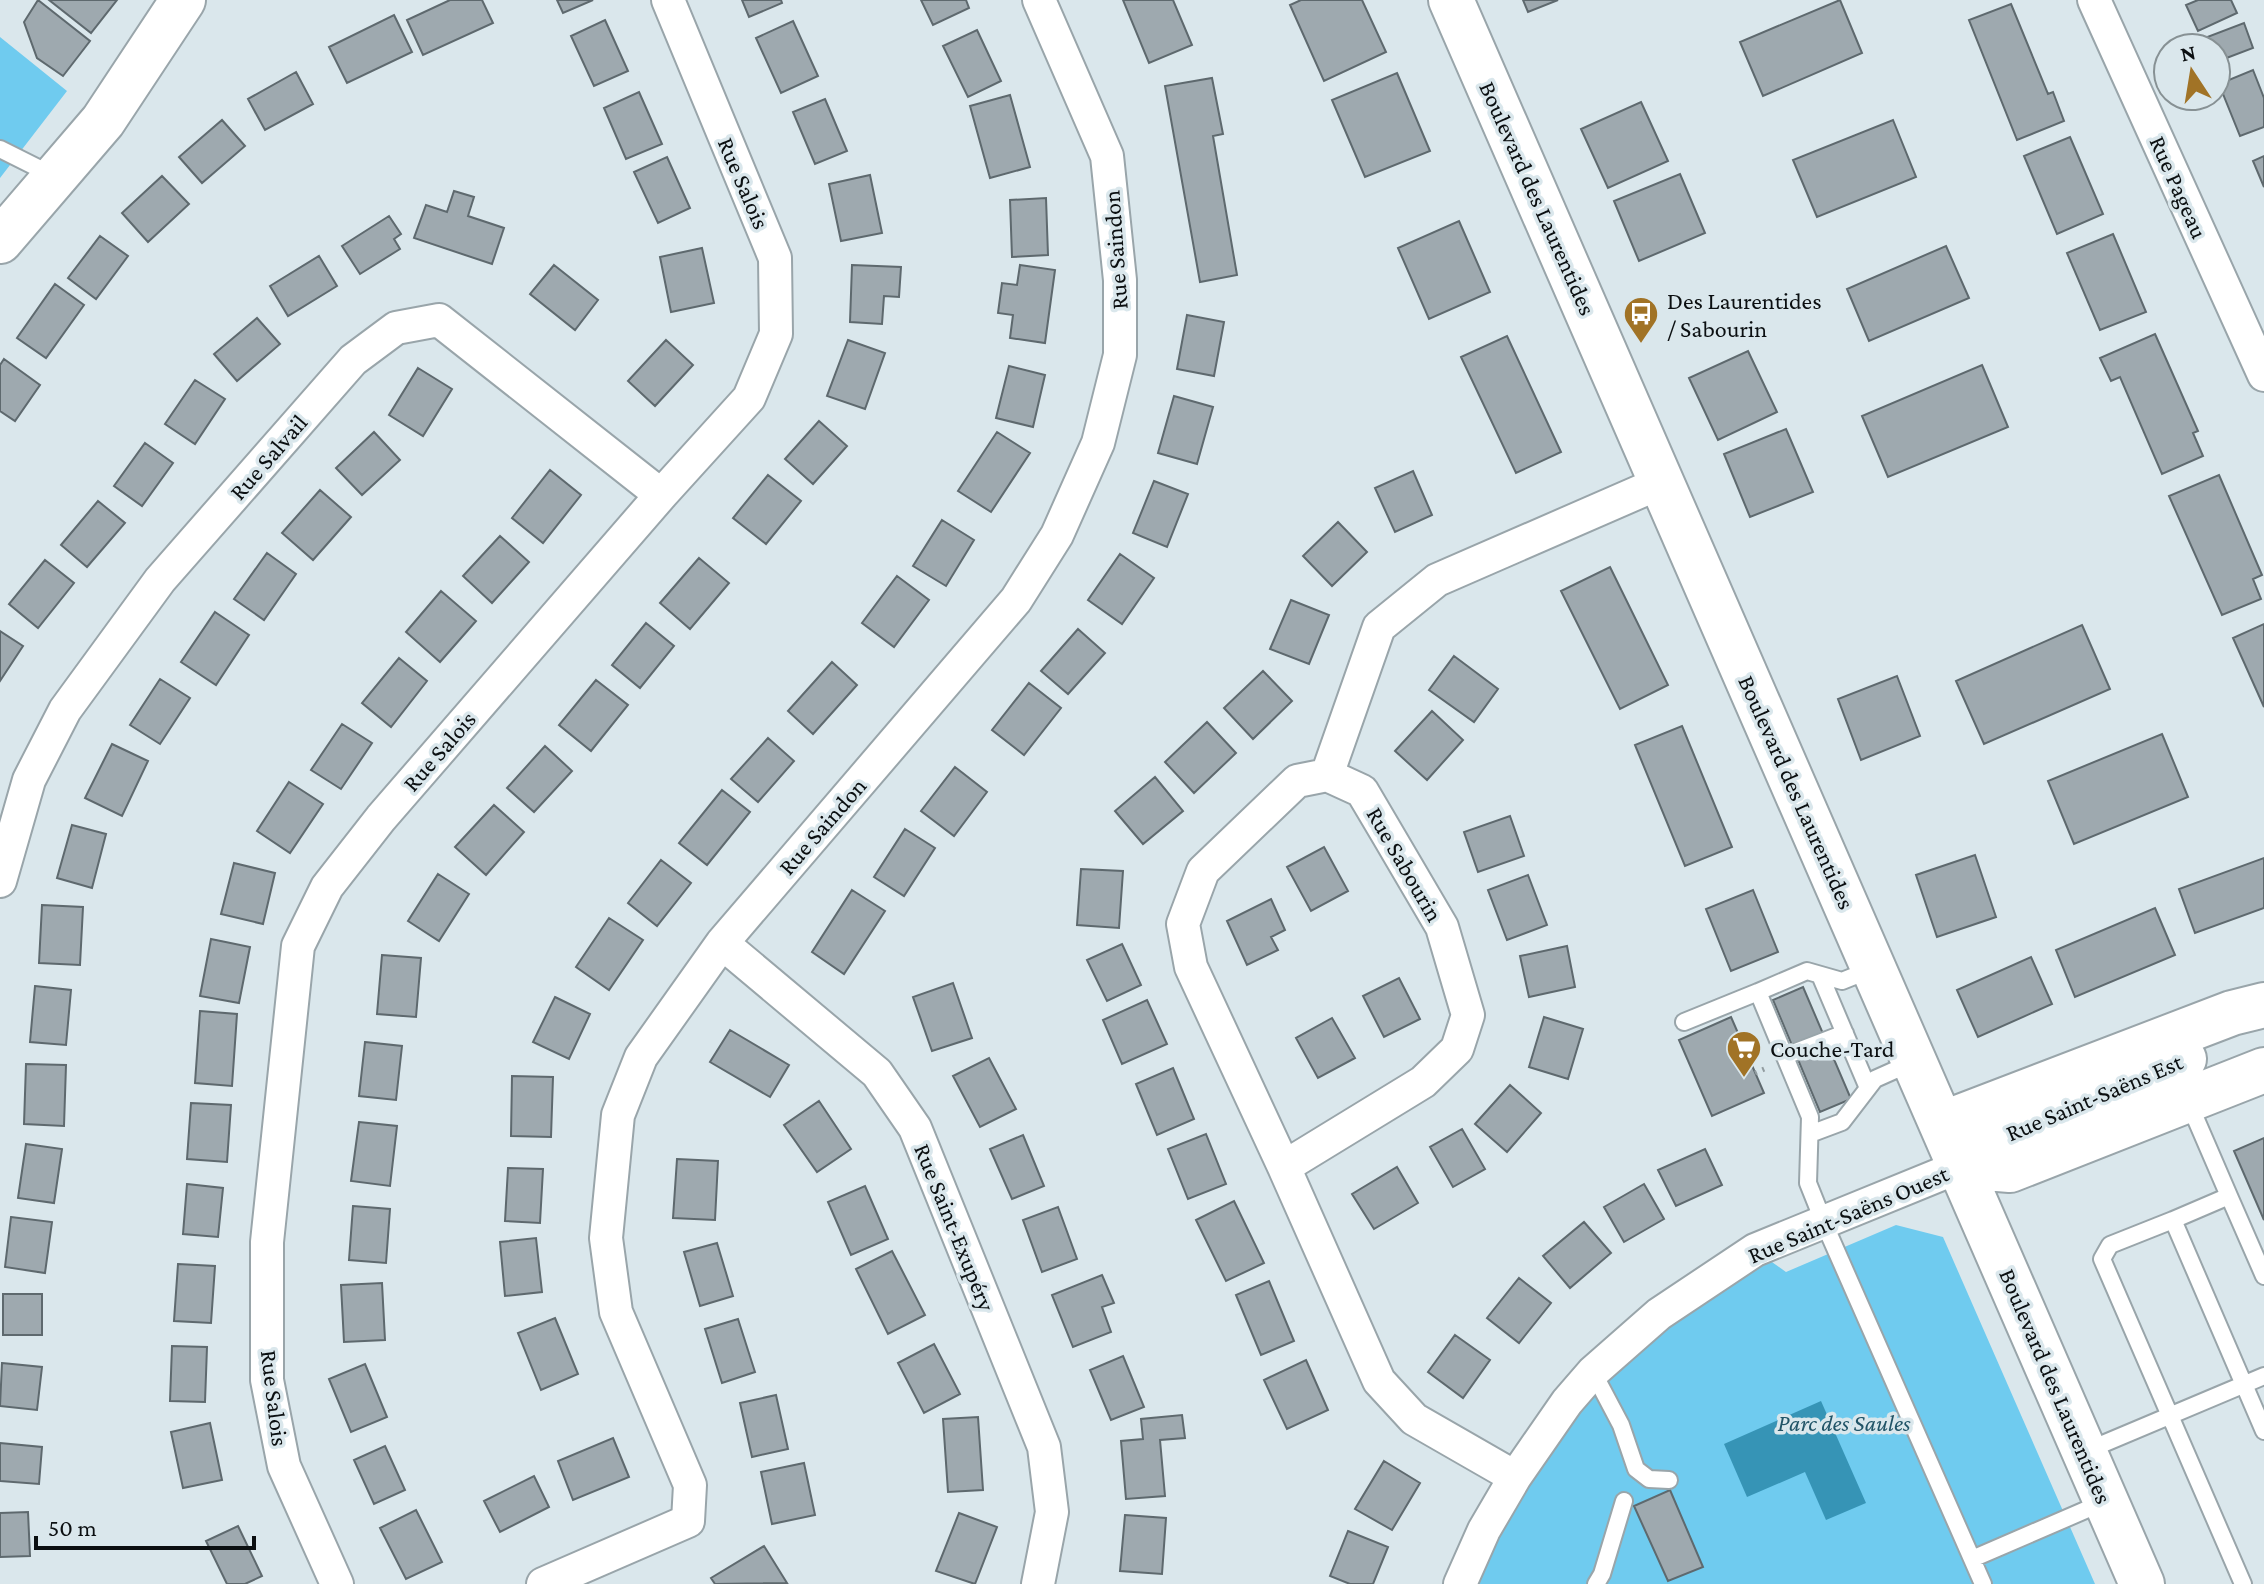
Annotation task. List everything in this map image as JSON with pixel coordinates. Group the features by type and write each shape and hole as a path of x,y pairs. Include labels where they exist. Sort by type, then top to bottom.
{"street":[{"path":"0,241 103,121 183,0"},
{"name":"Rue Salois","path":"337,1584 284,1466 267,1380 267,1242 298,946 327,887 381,818 749,398 776,334 775,258 668,0"},
{"name":"Rue Saindon","path":"543,1584 688,1521 690,1485 616,1312 606,1238 618,1115 641,1057 722,943 1016,600 1057,535 1098,443 1120,355 1120,280 1107,156 1039,0"},
{"name":"Boulevard des Laurentides","path":"1451,0 2142,1584"},
{"name":"Rue Pageau","path":"2094,0 2264,375"},
{"name":"Rue Salvail","path":"0,881 29,780 65,710 160,580 353,360 396,328 439,320 661,495"},
{"path":"1515,1477 1414,1419 1379,1381 1191,967 1183,924 1203,871 1297,781 1327,775 1379,627 1437,580 1662,482"},
{"name":"Rue Sabourin","path":"1284,1167 1423,1082 1457,1049 1468,1015 1442,927 1388,835 1362,791 1327,775"},
{"name":"Rue Saint-Exupéry","path":"722,943 877,1073 915,1128 1044,1447 1052,1512 1038,1584"},
{"name":"Rue Saint-Saëns Est","path":"1942,1124 2232,1013 2264,1005"},
{"name":"Rue Saint-Saëns Est","path":"1961,1166 1994,1139 2099,1099 2264,1021"},
{"name":"Rue Saint-Saëns Est","path":"1961,1166 2010,1170 2264,1070"},
{"name":"Rue Saint-Saëns Ouest","path":"1460,1584 1484,1530 1515,1477 1567,1402 1593,1372 1659,1314 1755,1250 1961,1166"}],"lane":[{"path":"0,149 55,177"},
{"path":"1684,1022 1807,971 1842,981 1874,968"},
{"path":"1820,975 1868,1088"},
{"path":"1758,992 1810,1117 1808,1183 1983,1584"},
{"path":"1785,1056 1845,1033"},
{"path":"1810,1134 1842,1122 1875,1079 1915,1062"},
{"path":"2188,1100 2264,1276"},
{"path":"2229,1196 2110,1245 2102,1259 2243,1584"},
{"path":"2173,1220 2264,1431"},
{"path":"1593,1372 1621,1425 1636,1469 1649,1479 1669,1480"},
{"path":"2084,1452 2264,1376"},
{"path":"1596,1584 1602,1574 1624,1501"},
{"path":"1972,1559 2106,1502"}],"green space":[{"path":"0,37 67,91 0,178"},
{"name":"Parc des Saules","path":"1896,1225 1943,1237 2095,1584 1460,1584 1567,1402 1755,1250 1786,1272"}],"shaded area":[{"path":"1821,1401 1866,1503 1826,1520 1805,1472 1747,1497 1724,1444"}],"building":[{"path":"38,0 90,41 63,76 37,58 24,22"},
{"path":"49,0 117,0 91,33"},
{"path":"450,0 482,0 493,23 423,55 407,20"},
{"path":"557,0 593,0 563,13"},
{"path":"742,0 781,0 782,3 749,17"},
{"path":"921,0 966,0 969,8 933,25"},
{"path":"1123,0 1173,0 1192,45 1149,63"},
{"path":"1301,0 1362,0 1386,52 1324,81 1290,5"},
{"path":"1523,0 1558,0 1528,12"},
{"path":"1840,0 1862,53 1763,96 1740,42"},
{"path":"2198,0 2231,0 2237,13 2198,31 2186,5"},
{"path":"2011,4 2048,94 2053,92 2064,121 2017,140 1969,20"},
{"path":"394,15 412,52 347,83 329,47"},
{"path":"605,20 628,71 594,86 571,36"},
{"path":"793,21 818,76 781,93 756,38"},
{"path":"2244,23 2253,48 2232,56 2232,32 2220,32"},
{"path":"977,30 1001,81 968,97 943,46"},
{"path":"2253,70 2264,98 2264,127 2240,136 2230,112 2232,79"},
{"path":"296,72 313,104 265,130 248,99"},
{"path":"1397,73 1430,151 1365,177 1332,100"},
{"path":"1212,78 1223,134 1213,136 1237,275 1200,282 1165,86"},
{"path":"639,92 662,144 626,159 604,108"},
{"path":"1010,95 1030,167 990,178 970,106"},
{"path":"825,99 847,151 815,164 793,112"},
{"path":"1641,102 1668,161 1608,188 1581,129"},
{"path":"222,120 245,146 202,183 179,157"},
{"path":"1893,120 1916,177 1817,217 1793,160"},
{"path":"2070,137 2103,214 2057,234 2024,156"},
{"path":"2264,156 2264,187 2253,161"},
{"path":"667,157 690,208 658,223 634,172"},
{"path":"1680,174 1705,233 1639,261 1614,201"},
{"path":"870,175 882,233 841,241 829,184"},
{"path":"162,176 189,204 148,242 122,213"},
{"path":"454,191 474,197 468,216 504,228 492,264 414,238 426,205 447,212"},
{"path":"1046,198 1048,255 1012,257 1010,200"},
{"path":"389,216 401,234 394,239 400,249 360,274 342,246"},
{"path":"1459,221 1490,292 1429,319 1398,248"},
{"path":"2113,234 2146,312 2100,330 2067,253"},
{"path":"100,236 128,256 96,299 68,278"},
{"path":"1946,246 1969,298 1869,341 1847,289"},
{"path":"702,248 714,303 671,312 660,257"},
{"path":"319,256 337,286 288,316 270,286"},
{"path":"554,265 598,300 575,330 530,294"},
{"path":"852,265 901,267 899,297 884,296 882,324 850,322"},
{"path":"1020,265 1055,270 1045,343 1010,338 1013,315 998,313 1002,283 1017,285"},
{"path":"55,284 84,305 46,358 17,338"},
{"path":"1187,315 1224,322 1214,376 1177,369"},
{"path":"257,318 280,344 237,381 214,354"},
{"path":"2155,334 2198,431 2193,433 2203,456 2162,474 2120,377 2111,381 2100,358"},
{"path":"1507,336 1561,452 1516,473 1461,357"},
{"path":"666,340 693,365 655,406 628,381"},
{"path":"848,340 885,353 865,409 827,396"},
{"path":"1748,351 1777,412 1718,440 1689,378"},
{"path":"4,359 40,385 15,421 0,411 0,365"},
{"path":"1982,365 2008,427 1888,477 1862,416"},
{"path":"1009,366 1045,375 1033,427 996,418"},
{"path":"418,368 452,389 423,436 389,415"},
{"path":"195,380 225,399 195,444 165,424"},
{"path":"1174,396 1213,407 1197,464 1158,453"},
{"path":"819,421 847,446 813,484 785,459"},
{"path":"1786,429 1813,492 1750,517 1724,454"},
{"path":"374,432 400,460 362,495 336,468"},
{"path":"997,432 1030,453 991,512 958,491"},
{"path":"145,443 173,463 142,506 114,486"},
{"path":"550,470 581,495 543,543 512,518"},
{"path":"1413,471 1432,515 1395,532 1375,488"},
{"path":"768,475 801,501 766,544 733,518"},
{"path":"2219,475 2262,575 2253,579 2261,599 2222,615 2169,496"},
{"path":"1154,481 1188,494 1167,547 1133,533"},
{"path":"320,490 351,517 313,560 282,533"},
{"path":"98,501 125,523 87,567 61,545"},
{"path":"942,520 974,540 946,586 913,566"},
{"path":"1338,522 1367,552 1332,586 1303,556"},
{"path":"500,536 529,562 492,603 463,576"},
{"path":"267,553 296,574 264,620 234,599"},
{"path":"1120,554 1154,578 1122,624 1088,600"},
{"path":"699,558 729,583 690,629 660,603"},
{"path":"45,560 74,583 38,628 9,604"},
{"path":"1610,567 1668,685 1620,709 1561,591"},
{"path":"897,576 929,600 894,647 862,623"},
{"path":"441,591 476,621 440,662 406,632"},
{"path":"1291,600 1329,615 1309,664 1270,649"},
{"path":"215,612 249,635 216,685 181,662"},
{"path":"646,623 674,646 640,688 612,665"},
{"path":"2264,624 2264,707 2233,638"},
{"path":"2082,625 2110,689 1984,744 1956,681"},
{"path":"1078,629 1105,653 1068,694 1041,671"},
{"path":"0,631 23,646 0,681"},
{"path":"1454,656 1498,689 1474,722 1429,690"},
{"path":"399,658 427,681 391,727 362,703"},
{"path":"832,662 857,685 813,734 788,711"},
{"path":"1263,671 1292,701 1253,739 1224,708"},
{"path":"1897,676 1920,736 1861,760 1838,699"},
{"path":"160,679 190,698 160,744 130,725"},
{"path":"596,680 628,705 591,751 559,725"},
{"path":"1029,683 1061,708 1024,755 992,730"},
{"path":"1432,711 1463,740 1427,780 1395,751"},
{"path":"1207,722 1236,753 1194,793 1165,762"},
{"path":"342,724 372,743 341,789 311,770"},
{"path":"1682,726 1732,847 1685,866 1635,745"},
{"path":"2162,734 2188,797 2074,844 2048,781"},
{"path":"768,738 794,761 758,802 731,779"},
{"path":"112,744 148,761 122,816 85,798"},
{"path":"545,746 572,771 534,812 507,788"},
{"path":"955,767 987,792 954,836 921,811"},
{"path":"1155,777 1183,811 1143,844 1115,811"},
{"path":"289,782 323,804 290,853 257,831"},
{"path":"722,790 750,812 707,865 679,843"},
{"path":"494,805 524,832 486,875 455,847"},
{"path":"1510,816 1524,856 1478,872 1464,832"},
{"path":"72,825 106,834 92,888 57,878"},
{"path":"905,829 935,848 904,896 874,877"},
{"path":"1324,847 1348,891 1311,911 1287,867"},
{"path":"1975,855 1996,917 1937,937 1916,875"},
{"path":"2264,858 2264,908 2195,933 2179,889"},
{"path":"661,860 691,883 657,926 628,903"},
{"path":"234,863 275,873 263,924 221,914"},
{"path":"1081,869 1123,871 1119,928 1077,925"},
{"path":"438,874 469,894 439,941 408,921"},
{"path":"1528,875 1547,925 1507,940 1488,890"},
{"path":"852,890 885,911 844,974 812,952"},
{"path":"1753,890 1778,952 1731,971 1706,909"},
{"path":"1271,899 1285,930 1271,937 1278,950 1247,965 1227,921"},
{"path":"42,905 83,907 80,965 39,963"},
{"path":"2155,908 2175,955 2075,997 2056,950"},
{"path":"609,918 643,940 609,990 576,967"},
{"path":"211,939 250,947 239,1003 200,996"},
{"path":"1122,944 1141,985 1107,1001 1087,960"},
{"path":"1567,946 1575,987 1529,997 1520,956"},
{"path":"382,955 421,958 416,1017 377,1014"},
{"path":"2031,957 2052,1004 1978,1037 1957,990"},
{"path":"1399,978 1420,1019 1384,1037 1363,996"},
{"path":"953,983 972,1038 932,1051 913,997"},
{"path":"35,986 71,990 66,1045 30,1042"},
{"path":"1803,987 1851,1099 1820,1112 1773,1000"},
{"path":"555,997 590,1014 569,1059 533,1042"},
{"path":"1147,1000 1167,1044 1122,1064 1103,1020"},
{"path":"200,1011 237,1014 232,1086 195,1083"},
{"path":"1544,1017 1583,1029 1568,1079 1529,1067"},
{"path":"1731,1017 1764,1093 1712,1116 1679,1040"},
{"path":"1332,1018 1355,1058 1318,1078 1296,1038"},
{"path":"730,1030 789,1065 770,1097 710,1062"},
{"path":"365,1042 402,1046 396,1100 359,1096"},
{"path":"989,1058 1016,1109 980,1127 953,1076"},
{"path":"26,1064 66,1065 64,1126 24,1124"},
{"path":"1173,1068 1194,1119 1157,1135 1136,1084"},
{"path":"512,1076 553,1077 551,1137 511,1136"},
{"path":"1510,1085 1541,1113 1507,1152 1475,1124"},
{"path":"819,1101 851,1149 817,1172 784,1125"},
{"path":"191,1103 231,1105 227,1162 187,1159"},
{"path":"359,1122 397,1126 390,1186 351,1181"},
{"path":"1462,1129 1485,1169 1453,1187 1430,1147"},
{"path":"1206,1134 1226,1184 1188,1199 1168,1149"},
{"path":"1023,1135 1044,1186 1012,1199 990,1149"},
{"path":"2264,1138 2264,1220 2234,1151"},
{"path":"26,1144 62,1149 54,1203 18,1198"},
{"path":"1705,1149 1722,1185 1676,1206 1658,1170"},
{"path":"677,1159 718,1161 715,1220 673,1218"},
{"path":"1397,1167 1418,1203 1374,1229 1352,1194"},
{"path":"508,1168 543,1169 540,1223 505,1221"},
{"path":"187,1184 223,1188 218,1237 183,1234"},
{"path":"1644,1184 1664,1219 1624,1242 1604,1207"},
{"path":"865,1186 888,1239 851,1255 828,1202"},
{"path":"1234,1201 1264,1263 1226,1281 1196,1220"},
{"path":"353,1206 390,1209 386,1263 349,1260"},
{"path":"1058,1207 1077,1259 1042,1272 1023,1220"},
{"path":"11,1217 52,1222 45,1273 5,1267"},
{"path":"1584,1222 1611,1253 1570,1288 1543,1256"},
{"path":"536,1238 542,1292 505,1296 500,1242"},
{"path":"717,1243 733,1296 700,1306 684,1252"},
{"path":"892,1251 925,1315 888,1334 856,1269"},
{"path":"178,1264 215,1266 211,1323 174,1321"},
{"path":"1102,1275 1114,1303 1102,1307 1111,1332 1073,1347 1052,1295"},
{"path":"1519,1278 1551,1303 1519,1343 1487,1318"},
{"path":"1269,1281 1294,1341 1261,1355 1236,1295"},
{"path":"382,1283 385,1340 344,1342 341,1285"},
{"path":"3,1294 42,1294 42,1335 3,1335"},
{"path":"555,1318 578,1374 541,1390 518,1333"},
{"path":"738,1319 755,1372 722,1383 705,1329"},
{"path":"1455,1335 1490,1360 1463,1398 1428,1372"},
{"path":"934,1344 960,1394 924,1413 898,1363"},
{"path":"172,1346 207,1347 205,1402 170,1401"},
{"path":"1123,1356 1144,1407 1111,1420 1090,1370"},
{"path":"1306,1360 1328,1410 1287,1429 1264,1380"},
{"path":"2,1363 42,1367 37,1410 0,1406"},
{"path":"365,1364 387,1417 351,1432 329,1379"},
{"path":"776,1395 788,1449 752,1457 740,1403"},
{"path":"1182,1415 1185,1438 1160,1440 1165,1496 1126,1499 1121,1441 1143,1439 1141,1419"},
{"path":"978,1417 983,1490 948,1492 943,1419"},
{"path":"210,1423 222,1480 183,1488 171,1432"},
{"path":"613,1438 629,1477 573,1500 558,1461"},
{"path":"0,1443 42,1447 39,1484 0,1481"},
{"path":"385,1446 405,1490 374,1504 354,1460"},
{"path":"1384,1461 1420,1483 1392,1530 1355,1509"},
{"path":"804,1463 815,1515 772,1524 761,1472"},
{"path":"534,1476 549,1507 500,1532 484,1501"},
{"path":"1670,1490 1703,1567 1668,1581 1634,1506"},
{"path":"416,1510 442,1562 406,1579 380,1528"},
{"path":"28,1512 30,1556 0,1557 0,1513"},
{"path":"959,1513 997,1527 975,1584 936,1571"},
{"path":"1125,1515 1166,1518 1162,1574 1120,1571"},
{"path":"238,1526 262,1576 245,1584 227,1584 206,1541"},
{"path":"1348,1531 1388,1547 1373,1584 1350,1584 1330,1576"},
{"path":"764,1546 787,1583 715,1584 711,1578"}],"place":[{"name":"Des Laurentides / Sabourin","path":"1641,345"},
{"name":"Couche-Tard","path":"1744,1079"}]}
